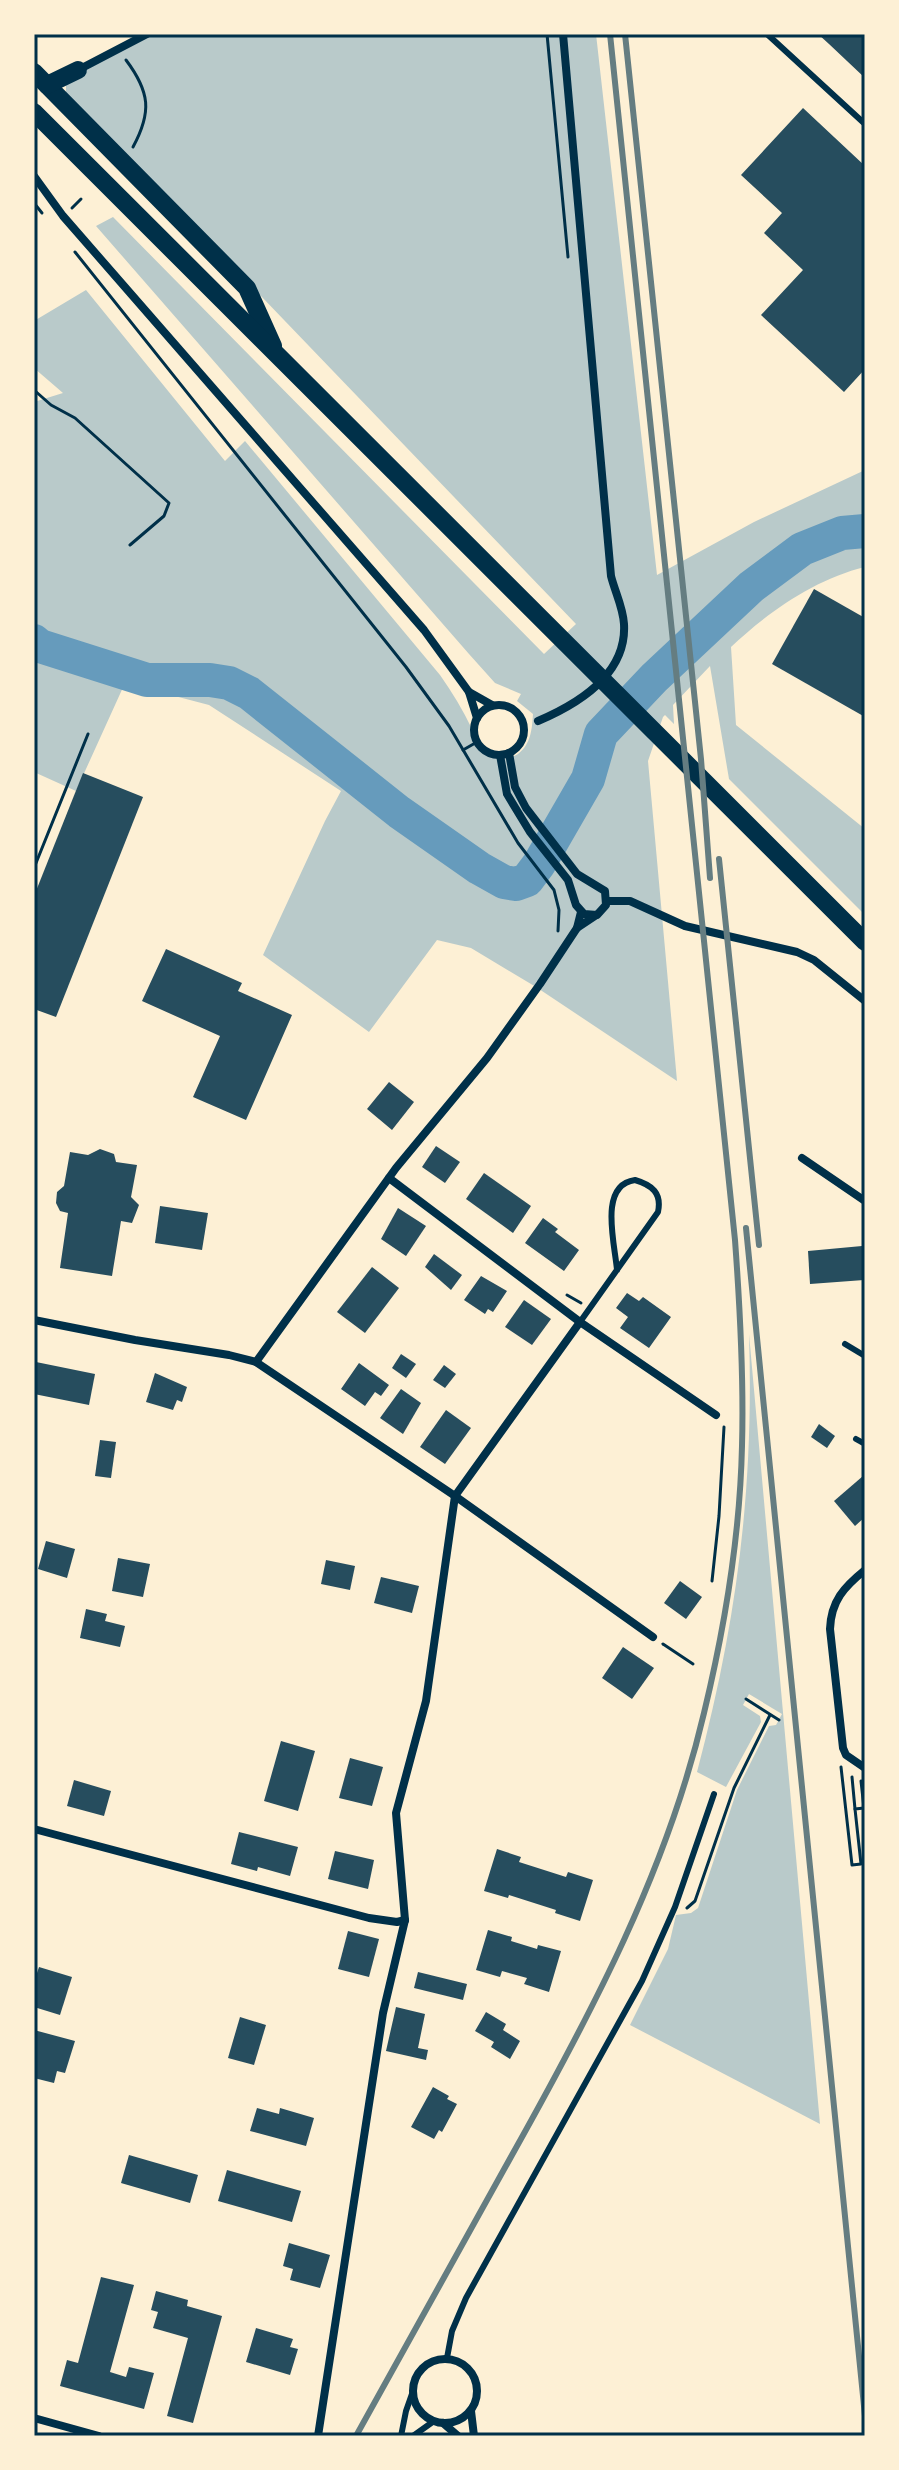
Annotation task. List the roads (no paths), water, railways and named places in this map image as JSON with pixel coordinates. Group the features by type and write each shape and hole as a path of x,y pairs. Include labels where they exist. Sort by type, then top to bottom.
{"main road":[{"path":"41,79 78,70"},
{"path":"41,79 247,288 279,359"},
{"path":"34,112 865,942"}],"street":[{"path":"78,70 147,34"},
{"path":"34,176 63,216 424,630 469,692 477,719 477,742 487,752 505,754 516,749 524,733 538,721 595,688 611,670 624,634 622,609 611,576 563,34"},
{"path":"469,692 492,706 509,706 521,717 538,721"},
{"path":"477,719 492,706"},
{"path":"521,717 524,733"},
{"path":"505,754 515,787 539,826 577,874 602,887 607,901 604,909 577,928"},
{"path":"505,754 507,794 530,832 568,880 581,912 588,916 597,915"},
{"path":"607,901 630,901 685,926 797,952 814,960 865,1001"},
{"path":"256,1362 389,1178 487,1058 577,928 581,912"},
{"path":"802,1158 865,1201"},
{"path":"389,1178 580,1322 716,1415"},
{"path":"34,1320 256,1362 455,1496 653,1637"},
{"path":"318,2436 383,2013 405,1920 396,1813 426,1701 455,1496 580,1322"},
{"path":"858,1767 843,1748 830,1629 831,1612 837,1597 865,1570"},
{"path":"34,1829 369,1918 397,1922 405,1920"},
{"path":"458,2436 421,2412 413,2391 414,2382 430,2362 447,2358 457,2361 472,2373 477,2392 471,2411 474,2436"},
{"path":"438,2422 458,2420 471,2411"},
{"path":"34,2418 99,2436"}],"lane":[{"path":"767,34 865,124"},
{"path":"580,1322 589,1309 617,1270 658,1212 659,1197 650,1186 635,1180 619,1187 614,1195 612,1208 617,1270"},
{"path":"845,1344 865,1356"},
{"path":"856,1439 865,1444"},
{"path":"447,2358 452,2331 466,2298 619,2026 675,1907 714,1794"},
{"path":"401,2436 413,2391"},
{"path":"413,2436 438,2422"}],"waterway":[{"path":"34,641 40,646 147,680 210,680 229,683 249,693 399,812 479,868 504,882 516,884 527,880 539,864 588,779 601,734 654,678 751,587 802,549 842,533 865,531"}],"railway":[{"path":"356,2436 570,2049 648,1885 670,1829 704,1713 719,1647 735,1547 742,1420 735,1240 610,34"},
{"path":"625,34 701,759 710,878"},
{"path":"719,859 759,1245"},
{"path":"746,1228 865,2416"}]}
